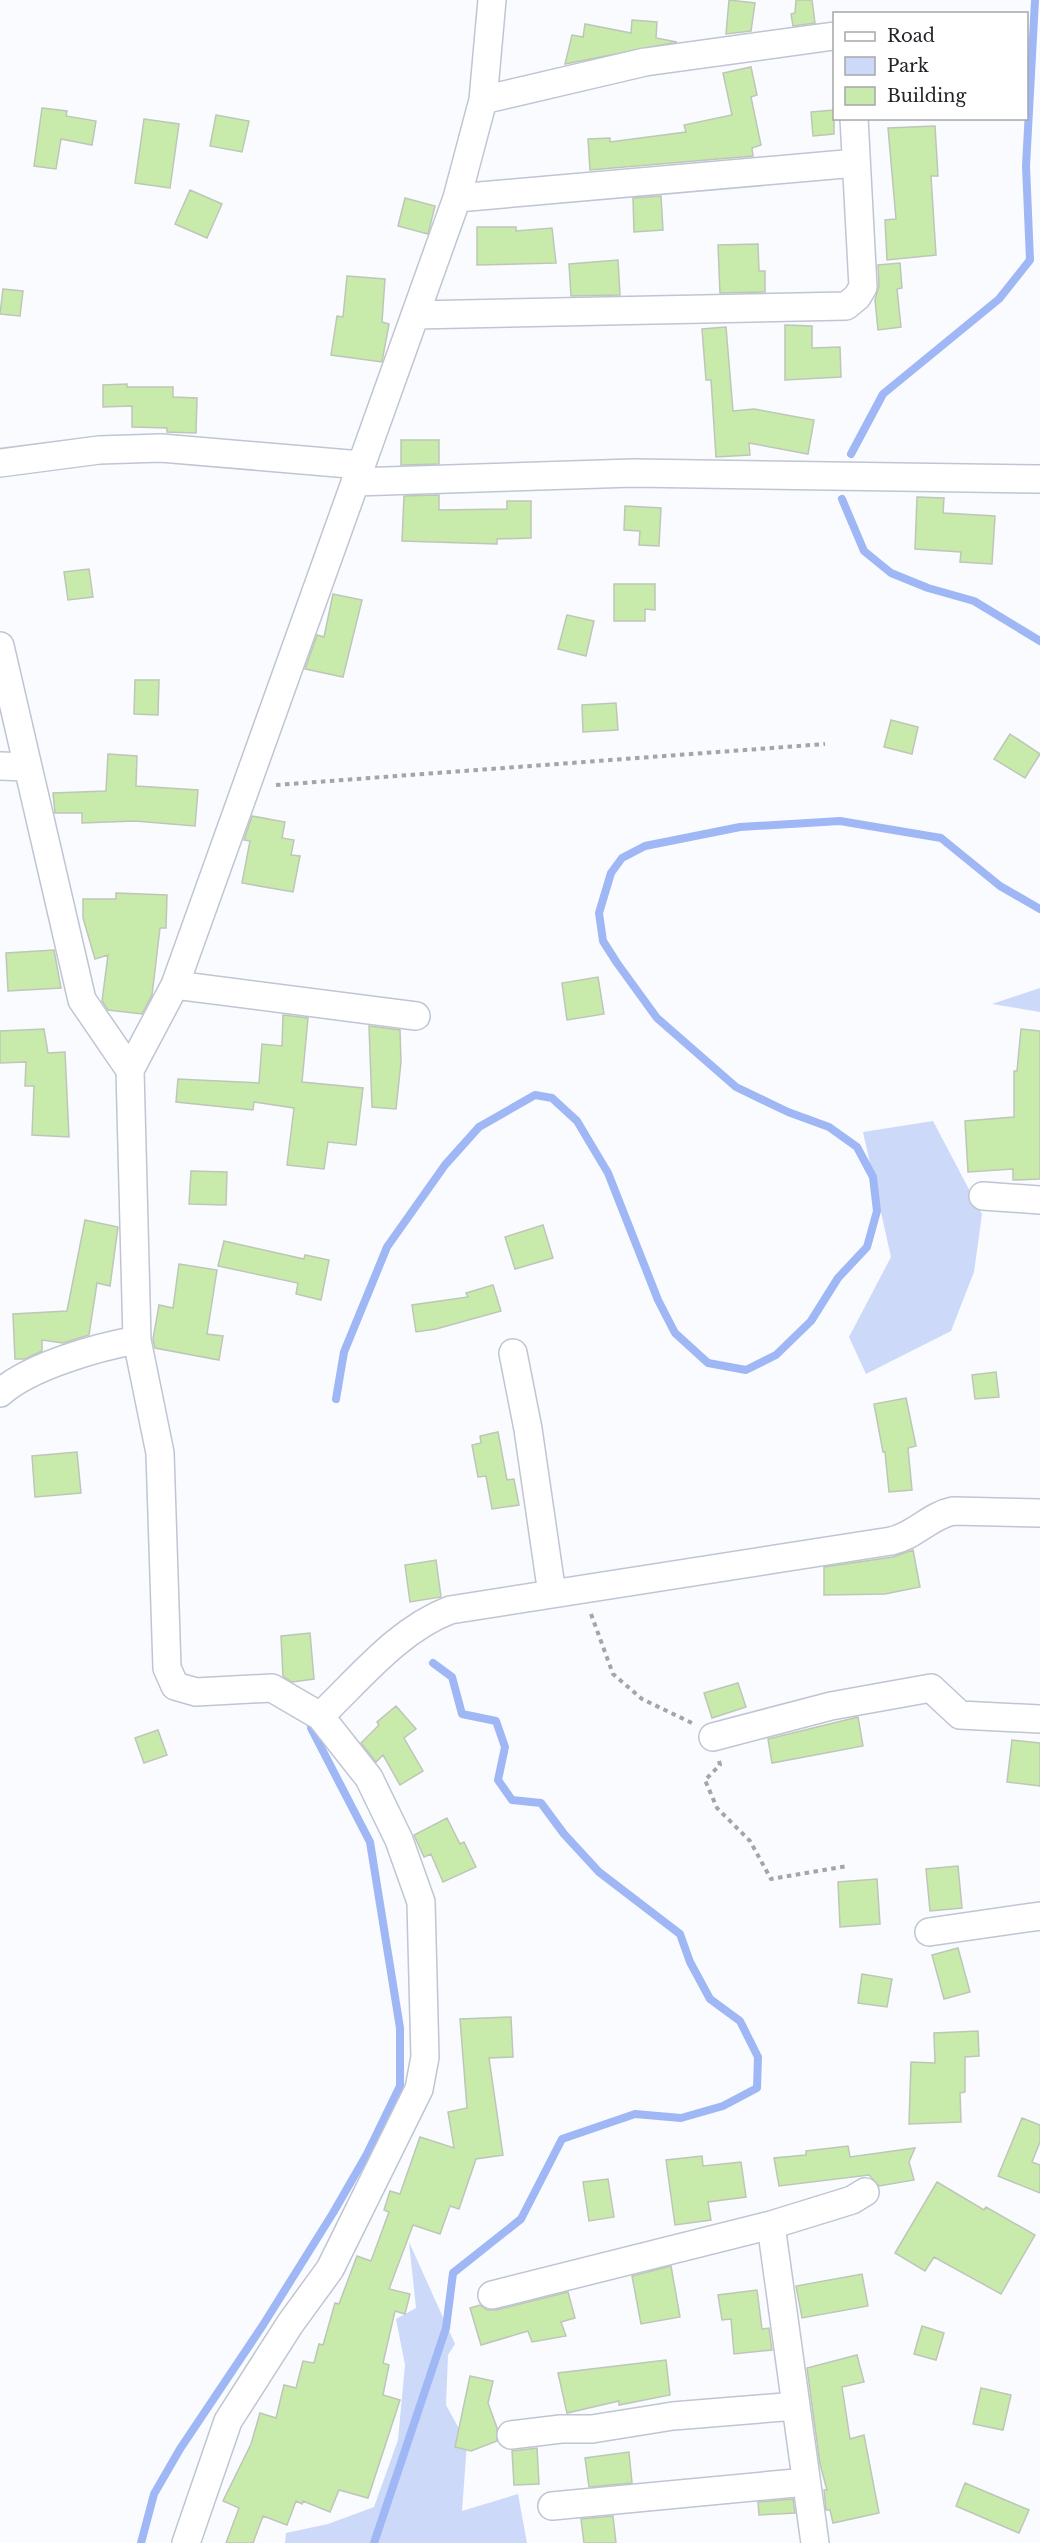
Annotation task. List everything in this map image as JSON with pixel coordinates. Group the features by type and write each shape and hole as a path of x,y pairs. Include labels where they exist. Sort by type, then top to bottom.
{"street":[{"path":"186,2543 228,2421 290,2324 330,2270 419,2090 425,2056 421,1902 399,1840 369,1778 321,1716 272,1688 196,1692 175,1686 167,1668 160,1453 137,1340 129,1070 176,985 457,198 483,100 492,0"},
{"path":"483,100 645,62 833,36"},
{"path":"415,315 846,306 857,297 863,287 854,120"},
{"path":"457,198 856,163"},
{"path":"0,463 99,450 161,448 358,474 633,473 1040,479"},
{"path":"0,646 82,1000 129,1070"},
{"path":"0,766 27,767"},
{"path":"176,985 416,1016"},
{"path":"983,1196 1040,1200"},
{"path":"0,1393 13,1381 90,1351 137,1340"},
{"path":"513,1353 528,1429 552,1594"},
{"path":"321,1716 404,1635 427,1619 450,1610 906,1538 941,1514 953,1511 1040,1512"},
{"path":"713,1737 831,1706 931,1688 960,1715 1040,1719"},
{"path":"929,1932 1040,1916"},
{"path":"492,2295 771,2225 852,2200 865,2192"},
{"path":"771,2225 815,2543"},
{"path":"512,2435 592,2428 672,2416 796,2406"},
{"path":"552,2506 806,2481"}],"path":[{"path":"245,787 825,744"}],"green space":[{"path":"1040,988 1040,1012 992,1004"},
{"path":"933,1121 982,1214 974,1272 951,1331 866,1374 849,1337 891,1257 863,1132"},
{"path":"409,2242 455,2344 448,2355 446,2405 467,2443 462,2511 518,2494 527,2543 285,2543 286,2533 328,2524 374,2507 398,2440 405,2365 396,2319 416,2308"}],"building":[{"path":"729,0 755,3 751,31 726,34"},
{"path":"796,0 812,0 815,23 793,26 791,14 795,13"},
{"path":"632,20 657,22 656,38 677,42 565,64 572,35 583,37 585,24 631,33"},
{"path":"751,67 757,95 751,97 761,145 752,148 753,156 590,170 588,139 610,138 610,142 686,132 684,125 732,115 723,73"},
{"path":"42,108 67,111 66,116 96,121 92,145 61,139 56,169 34,166"},
{"path":"833,110 834,134 813,136 811,112"},
{"path":"216,115 249,121 242,152 210,146"},
{"path":"144,119 179,124 170,188 135,183"},
{"path":"935,126 938,176 931,176 936,255 887,260 885,220 896,219 888,128"},
{"path":"190,190 222,204 207,238 175,224"},
{"path":"661,196 663,230 634,232 633,198"},
{"path":"405,198 435,206 428,234 398,226"},
{"path":"477,227 516,227 516,231 552,228 556,263 477,265"},
{"path":"758,244 759,271 765,271 765,292 720,293 718,245"},
{"path":"618,260 620,295 571,296 569,264"},
{"path":"900,263 902,288 897,289 901,327 878,330 875,300 879,286 878,265"},
{"path":"347,276 385,279 382,322 389,324 382,362 331,355 337,316 343,317"},
{"path":"3,289 23,291 20,316 0,314"},
{"path":"785,325 812,326 812,348 840,347 841,377 785,380"},
{"path":"726,327 733,411 754,409 814,420 808,454 749,443 750,455 716,457 711,380 706,380 702,329"},
{"path":"127,384 127,387 173,387 173,397 197,398 196,433 167,432 167,428 132,427 132,406 103,407 103,385"},
{"path":"401,440 439,440 439,464 401,465"},
{"path":"439,495 439,510 507,509 507,501 531,501 531,538 497,539 497,544 402,541 404,496"},
{"path":"917,497 944,498 943,513 995,516 992,564 960,562 961,552 915,549"},
{"path":"625,506 661,508 659,546 639,545 640,531 624,530"},
{"path":"89,569 93,597 68,600 64,572"},
{"path":"614,584 655,584 655,610 645,609 645,621 614,621"},
{"path":"333,594 362,600 343,677 305,669 317,635 324,637"},
{"path":"567,615 594,621 586,656 558,649"},
{"path":"135,680 159,680 158,715 134,714"},
{"path":"616,703 618,730 583,732 582,705"},
{"path":"891,720 918,727 912,754 884,747"},
{"path":"1010,734 1040,754 1025,778 994,759"},
{"path":"108,754 137,756 136,786 198,790 195,826 135,821 82,823 82,813 55,813 53,793 106,791"},
{"path":"252,816 285,822 282,838 294,840 291,855 300,856 293,892 242,883 250,841 244,840"},
{"path":"116,893 167,895 166,928 160,928 152,995 142,1014 108,1010 102,1001 108,955 95,959 83,918 83,899 116,899"},
{"path":"54,950 61,988 8,991 6,953"},
{"path":"598,977 604,1014 567,1020 562,983"},
{"path":"283,1015 308,1018 302,1082 363,1088 356,1145 328,1142 324,1169 287,1165 294,1108 254,1102 253,1110 176,1102 178,1079 259,1083 262,1044 282,1046"},
{"path":"369,1026 400,1030 401,1062 396,1109 372,1107"},
{"path":"44,1029 48,1053 65,1052 69,1137 32,1135 34,1086 25,1086 26,1062 0,1063 0,1031"},
{"path":"1021,1029 1040,1031 1040,1179 1013,1180 1013,1169 968,1172 965,1121 1014,1117 1014,1071 1017,1071"},
{"path":"191,1171 227,1172 226,1205 189,1204"},
{"path":"85,1220 118,1227 110,1286 97,1283 89,1335 63,1343 42,1340 42,1351 25,1359 15,1359 13,1314 67,1311"},
{"path":"543,1225 553,1258 515,1269 505,1237"},
{"path":"224,1241 304,1259 305,1255 329,1260 321,1300 296,1294 298,1283 218,1266"},
{"path":"179,1264 217,1270 207,1334 223,1336 219,1360 155,1348 153,1339 159,1305 173,1308"},
{"path":"493,1285 501,1311 436,1329 416,1332 412,1305 468,1297 466,1293"},
{"path":"996,1372 999,1397 975,1399 972,1375"},
{"path":"906,1398 916,1446 908,1448 912,1490 889,1492 885,1452 883,1452 874,1404"},
{"path":"498,1432 507,1480 514,1479 519,1505 492,1509 486,1476 478,1477 472,1445 481,1443 480,1436"},
{"path":"77,1452 81,1493 35,1497 32,1456"},
{"path":"913,1550 920,1587 885,1594 824,1595 824,1567 893,1557"},
{"path":"436,1560 441,1597 410,1602 405,1565"},
{"path":"310,1633 314,1679 292,1682 283,1676 281,1636"},
{"path":"738,1683 746,1707 712,1718 704,1693"},
{"path":"396,1706 416,1729 404,1738 423,1771 400,1785 383,1755 376,1762 361,1743 379,1725 377,1722"},
{"path":"858,1717 863,1746 772,1763 768,1739"},
{"path":"158,1730 167,1755 144,1763 135,1738"},
{"path":"1012,1740 1040,1743 1040,1786 1007,1782"},
{"path":"447,1818 460,1844 464,1842 476,1867 443,1882 431,1854 424,1857 414,1835"},
{"path":"958,1866 962,1908 930,1911 926,1869"},
{"path":"877,1879 880,1924 840,1927 838,1882"},
{"path":"958,1948 970,1992 944,1999 932,1955"},
{"path":"862,1974 892,1979 887,2007 858,2003"},
{"path":"511,2017 513,2057 489,2058 503,2155 476,2159 459,2209 450,2206 440,2234 413,2225 389,2289 410,2294 405,2314 395,2311 383,2363 389,2365 383,2395 400,2400 368,2498 339,2490 330,2512 303,2501 302,2504 296,2501 287,2525 263,2516 253,2543 226,2543 239,2508 223,2501 251,2444 260,2413 276,2418 284,2385 296,2388 303,2361 314,2363 319,2344 323,2345 335,2303 339,2304 357,2256 371,2261 389,2212 384,2210 390,2191 400,2194 420,2137 454,2148 448,2112 467,2108 460,2019"},
{"path":"978,2031 979,2056 965,2057 965,2092 960,2093 961,2122 909,2124 911,2062 935,2063 934,2033"},
{"path":"1022,2118 1040,2125 1040,2142 1032,2162 1040,2165 1040,2193 998,2176"},
{"path":"848,2146 850,2157 915,2148 909,2162 914,2180 879,2186 869,2175 779,2186 774,2158 806,2155 806,2151"},
{"path":"702,2156 703,2166 741,2162 746,2197 708,2202 711,2220 675,2225 666,2160"},
{"path":"608,2179 614,2217 589,2221 583,2182"},
{"path":"937,2182 984,2210 986,2207 1035,2235 1001,2294 934,2257 925,2271 895,2253"},
{"path":"671,2266 680,2317 641,2324 632,2276"},
{"path":"862,2274 868,2306 802,2318 796,2286"},
{"path":"757,2290 762,2329 769,2328 772,2350 734,2354 731,2319 722,2320 718,2295"},
{"path":"568,2292 575,2318 561,2322 566,2336 532,2342 528,2331 481,2345 470,2308 480,2305 487,2310 496,2310"},
{"path":"922,2326 944,2333 936,2360 914,2354"},
{"path":"857,2355 864,2382 842,2387 850,2439 864,2435 879,2513 833,2523 830,2510 826,2510 824,2490 827,2490 820,2464 807,2368"},
{"path":"666,2360 670,2395 619,2405 619,2401 567,2413 558,2373"},
{"path":"470,2376 493,2381 488,2403 497,2428 497,2441 471,2451 455,2447"},
{"path":"981,2388 1011,2395 1003,2430 973,2424"},
{"path":"537,2448 539,2484 514,2485 512,2451"},
{"path":"629,2452 632,2483 589,2487 585,2458"},
{"path":"965,2483 1029,2510 1019,2533 956,2506"},
{"path":"793,2499 795,2513 759,2515 758,2502"},
{"path":"613,2516 616,2543 584,2543 581,2519"}],"waterway":[{"path":"851,454 883,394 999,299 1030,260 1026,166 1035,0"},
{"path":"842,499 864,551 891,573 928,588 974,601 1040,641"},
{"path":"336,1399 344,1352 387,1247 445,1165 479,1127 535,1095 552,1098 577,1121 608,1173 658,1300 675,1333 708,1363 746,1370 776,1355 811,1321 838,1278 867,1247 877,1211 873,1177 857,1147 829,1127 788,1112 736,1087 657,1018 603,941 599,913 611,873 622,858 645,846 740,827 840,821 941,838 1000,886 1040,909"},
{"path":"374,2543 446,2328 453,2273 521,2219 562,2139 635,2114 681,2118 723,2106 757,2088 758,2057 740,2021 710,1999 690,1962 680,1934 599,1872 564,1834 541,1803 512,1800 498,1780 505,1747 496,1721 462,1714 452,1677 433,1663"},
{"path":"141,2543 154,2494 180,2449 263,2325 333,2213 367,2154 400,2086 400,2028 370,1842 311,1728"}]}
